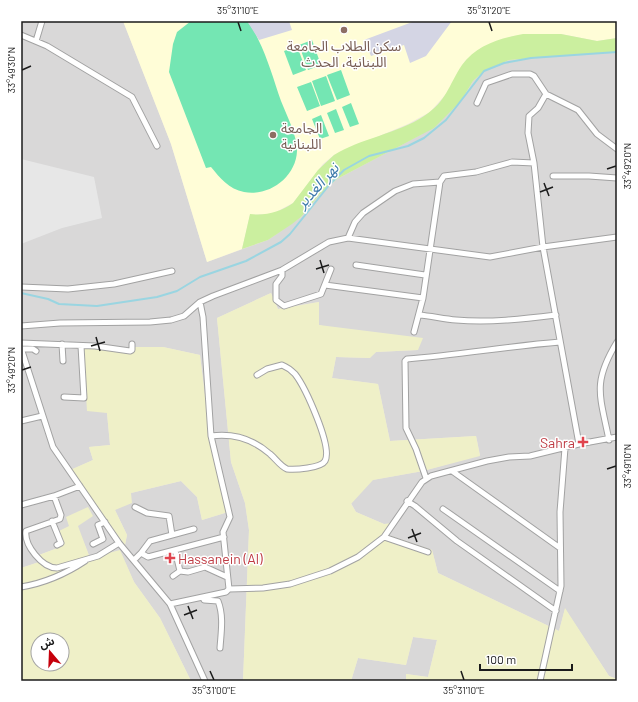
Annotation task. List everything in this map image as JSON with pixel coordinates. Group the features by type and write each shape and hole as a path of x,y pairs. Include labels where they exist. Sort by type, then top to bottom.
{"street":[{"path":"36,41 42,21"},
{"path":"21,35 36,41 132,97 157,146"},
{"path":"477,103 486,83 512,74 530,74 534,76 546,94 578,110 597,134 617,149"},
{"path":"546,94 538,108 530,114 528,120 528,132 534,163 543,247 579,444"},
{"path":"414,332 416,316 419,315 422,298 428,250 440,182 444,176 476,172 512,162 534,163"},
{"path":"553,176 617,178"},
{"path":"348,238 355,222 363,213 395,191 413,184 440,182"},
{"path":"21,326 60,323 150,322 170,320 184,316 200,302 282,270 329,242 348,238 428,250 490,257 543,247 617,237"},
{"path":"356,265 425,275"},
{"path":"282,270 282,276 276,284 276,300 284,306 322,294 331,269"},
{"path":"21,287 68,289 114,284 172,271"},
{"path":"325,285 422,298"},
{"path":"200,302 202,310 212,436 230,517 223,532 229,589"},
{"path":"419,315 456,320 509,320 556,315"},
{"path":"426,478 416,449 406,428 405,361 407,359 481,352 521,345 560,342"},
{"path":"609,440 599,392 600,379 610,353 617,342"},
{"path":"21,343 95,346 130,351 132,350 132,344"},
{"path":"62,344 63,361"},
{"path":"64,396 84,398 82,346"},
{"path":"36,351 21,349 53,447 119,543 170,604 205,681"},
{"path":"212,436 226,434 245,439 263,448 287,469 312,467 320,465 326,460 327,455 322,432 294,374 282,365 267,369 257,375"},
{"path":"21,421 42,416"},
{"path":"170,604 226,592 229,589 274,587 290,584 330,571 358,557 384,537 392,527 407,501 426,478 487,461 509,457 530,456 579,444 609,440 617,437"},
{"path":"540,681 560,591 561,491 566,448"},
{"path":"452,471 560,548"},
{"path":"21,506 80,486"},
{"path":"54,496 61,515 60,519 26,531 31,550 35,556 54,568 78,561 84,561"},
{"path":"407,501 457,541 556,611"},
{"path":"135,507 147,513 169,516 172,535"},
{"path":"443,509 560,591"},
{"path":"52,521 61,543 57,545"},
{"path":"93,544 104,539 98,525 105,522"},
{"path":"134,560 142,553 150,541 194,529"},
{"path":"142,553 148,557 224,537"},
{"path":"384,537 428,552"},
{"path":"21,587 37,585 52,580 84,561 98,556 119,543"},
{"path":"175,550 180,571"},
{"path":"173,576 180,571 188,572 205,567 222,576 227,576"},
{"path":"203,596 204,600 218,601 220,606 222,622 220,648"}],"shaded area":[{"path":"21,21 123,21 171,144 207,262 268,240 301,217 319,195 337,179 422,134 461,101 473,81 484,71 509,60 617,52 617,679 609,676 565,609 559,631 438,573 432,550 388,535 384,524 356,512 351,503 372,480 423,471 480,455 476,436 390,441 378,384 332,378 336,357 369,358 376,352 418,350 319,325 319,302 278,309 271,293 217,318 231,462 245,503 249,530 243,681 191,681 160,618 134,582 120,551 90,558 77,526 69,526 63,546 39,555 39,562 21,568","holes":["163,347 200,355 212,454 228,512 202,520 197,497 181,481 131,493 115,510 127,535 125,545 71,470 93,460 89,447 110,445 107,413 153,348"]},
{"name":"الجامعة اللبنانية","path":"123,21 617,21 617,38 597,41 561,34 513,36 481,48 465,61 447,93 430,112 408,124 334,155 323,164 293,203 272,214 250,215 242,249 207,262 171,144"},
{"path":"247,21 289,21 292,30 259,40"},
{"path":"415,21 452,21 426,56 410,63 404,45 371,56 364,40"},
{"path":"21,159 94,177 102,218 62,228 21,244 21,212 23,211 21,202"},
{"path":"413,637 437,640 428,677 406,674 406,681 351,681 358,658 406,665"}],"green space":[{"path":"191,21 247,21 257,36 271,70 297,145 297,151 292,169 280,183 271,188 253,193 239,191 225,182 211,167 206,168 169,72 173,44 177,32"},
{"path":"523,34 561,34 597,41 617,38 617,52 509,60 484,71 473,81 461,101 434,128 337,179 319,195 301,217 292,224 268,240 242,249 250,214 273,213 293,203 318,170 334,155 356,144 413,122 424,116 438,105 462,65 474,52 497,40"},
{"path":"312,40 321,65 308,70 299,45"},
{"path":"297,46 306,70 293,75 284,51"},
{"path":"341,70 350,95 337,100 327,75"},
{"path":"326,76 335,101 321,106 312,81"},
{"path":"311,82 320,106 307,111 297,87"},
{"path":"351,103 359,124 350,127 342,107"},
{"path":"336,109 344,130 335,133 327,113"},
{"path":"321,115 329,136 320,139 312,119"},
{"path":"271,293 278,309 319,302 319,325 423,338 418,350 376,352 370,358 336,357 332,378 378,384 390,441 476,436 480,456 423,471 373,480 351,504 356,512 384,524 392,523 388,535 432,550 438,573 559,631 565,608 609,676 617,679 617,681 406,681 406,674 428,677 437,640 413,637 406,665 358,658 351,681 243,681 249,530 245,503 231,462 217,318"},
{"path":"83,347 163,347 200,355 212,454 228,512 202,520 197,497 181,481 131,493 132,503 115,510 127,535 125,545 70,470 93,460 89,447 110,445 107,413 87,411"},
{"path":"88,507 93,516 78,526 90,558 120,550 134,582 160,618 191,681 21,681 21,568 39,562 39,555 63,546 59,531 69,526 66,517"}],"waterway":[{"name":"نهر الغدير","path":"21,293 48,299 59,304 97,306 157,297 177,291 200,277 246,261 281,242 290,234 330,184 344,170 369,156 408,146 424,138 446,120 484,71 504,63 531,58 617,52"}],"place":[{"name":"سكن الطلاب الجامعة اللبنانية، الحدث","path":"344,30"},
{"name":"الجامعة اللبنانية","path":"273,135"},
{"name":"Sahra","path":"583,442"},
{"name":"Hassanein (Al)","path":"170,558"}]}
